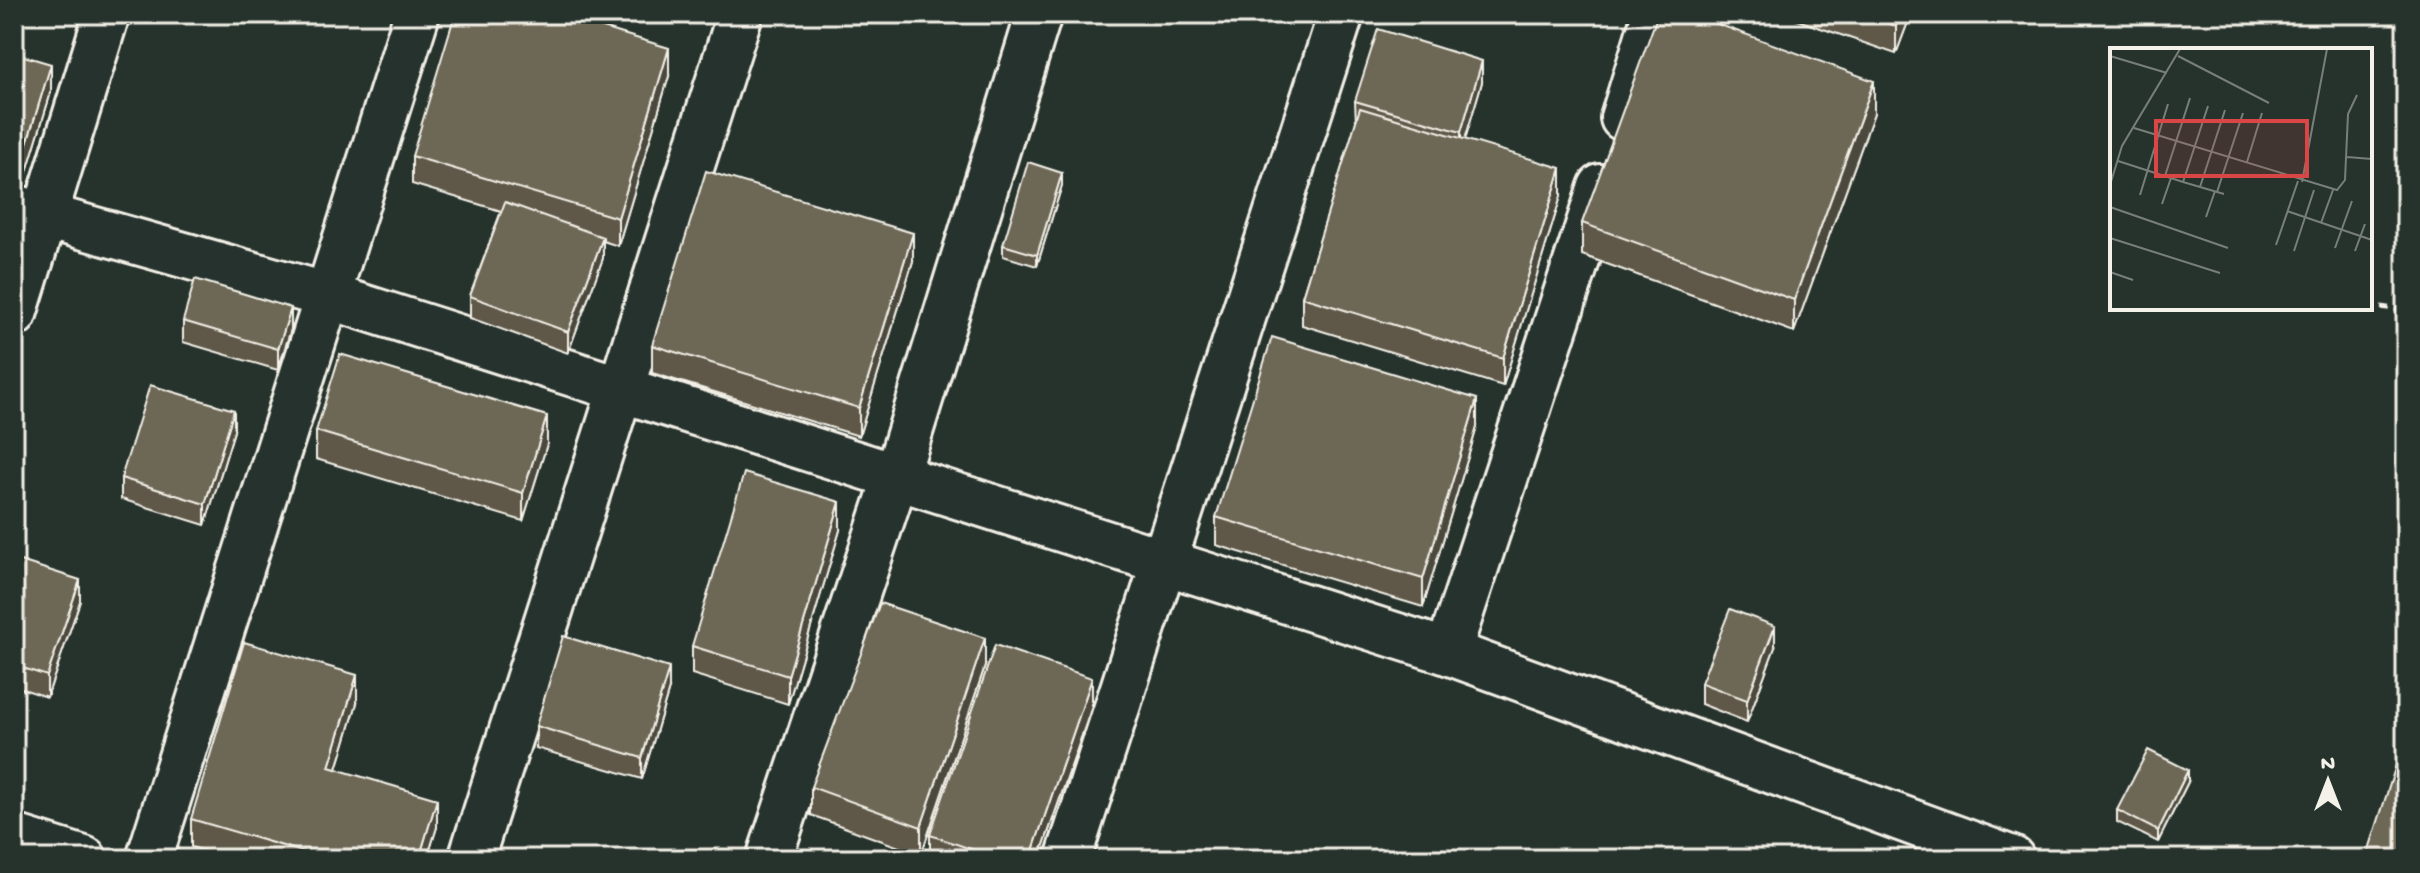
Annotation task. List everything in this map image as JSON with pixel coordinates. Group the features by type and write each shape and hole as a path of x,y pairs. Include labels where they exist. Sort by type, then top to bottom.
{"street":[{"path":"14,314 30,212 107,14"},
{"path":"149,859 325,295 417,14"},
{"path":"471,859 740,14"},
{"path":"769,859 896,477 1039,14"},
{"path":"1068,859 1341,14"},
{"path":"1448,652 1655,14"},
{"path":"30,212 325,295 619,391 1448,652 2012,859"},
{"path":"14,837 84,859"}],"path":[{"path":"2381,307 2406,311"}],"building":[{"path":"455,14 557,14 669,48 618,218 412,156"},
{"path":"1658,14 1690,14 1874,81 1794,300 1582,223"},
{"path":"1862,14 1901,14 1896,26"},
{"path":"1378,29 1482,61 1461,132 1355,101"},
{"path":"14,53 51,64 24,153 14,150"},
{"path":"1360,108 1561,168 1503,358 1302,297"},
{"path":"1028,162 1062,173 1037,255 1003,245"},
{"path":"706,171 913,233 859,408 652,345"},
{"path":"505,202 603,237 568,332 470,296"},
{"path":"195,279 291,308 278,349 183,321"},
{"path":"1272,337 1477,399 1423,579 1216,517"},
{"path":"340,354 547,416 523,493 316,431"},
{"path":"150,385 234,410 205,504 121,478"},
{"path":"744,473 840,502 788,676 692,646"},
{"path":"14,559 80,580 47,676 14,665"},
{"path":"880,603 985,638 921,827 811,787"},
{"path":"1730,609 1775,626 1747,700 1701,683"},
{"path":"563,636 669,668 642,758 536,726"},
{"path":"244,642 357,675 329,767 437,799 419,859 327,859 191,819"},
{"path":"995,645 1092,678 1030,859 1000,859 930,835"},
{"path":"2406,734 2406,859 2366,859"},
{"path":"2148,750 2188,770 2158,831 2117,810"},
{"path":"1307,853 1355,859 1306,859"},
{"path":"1085,854 1101,859 1083,859"}]}
